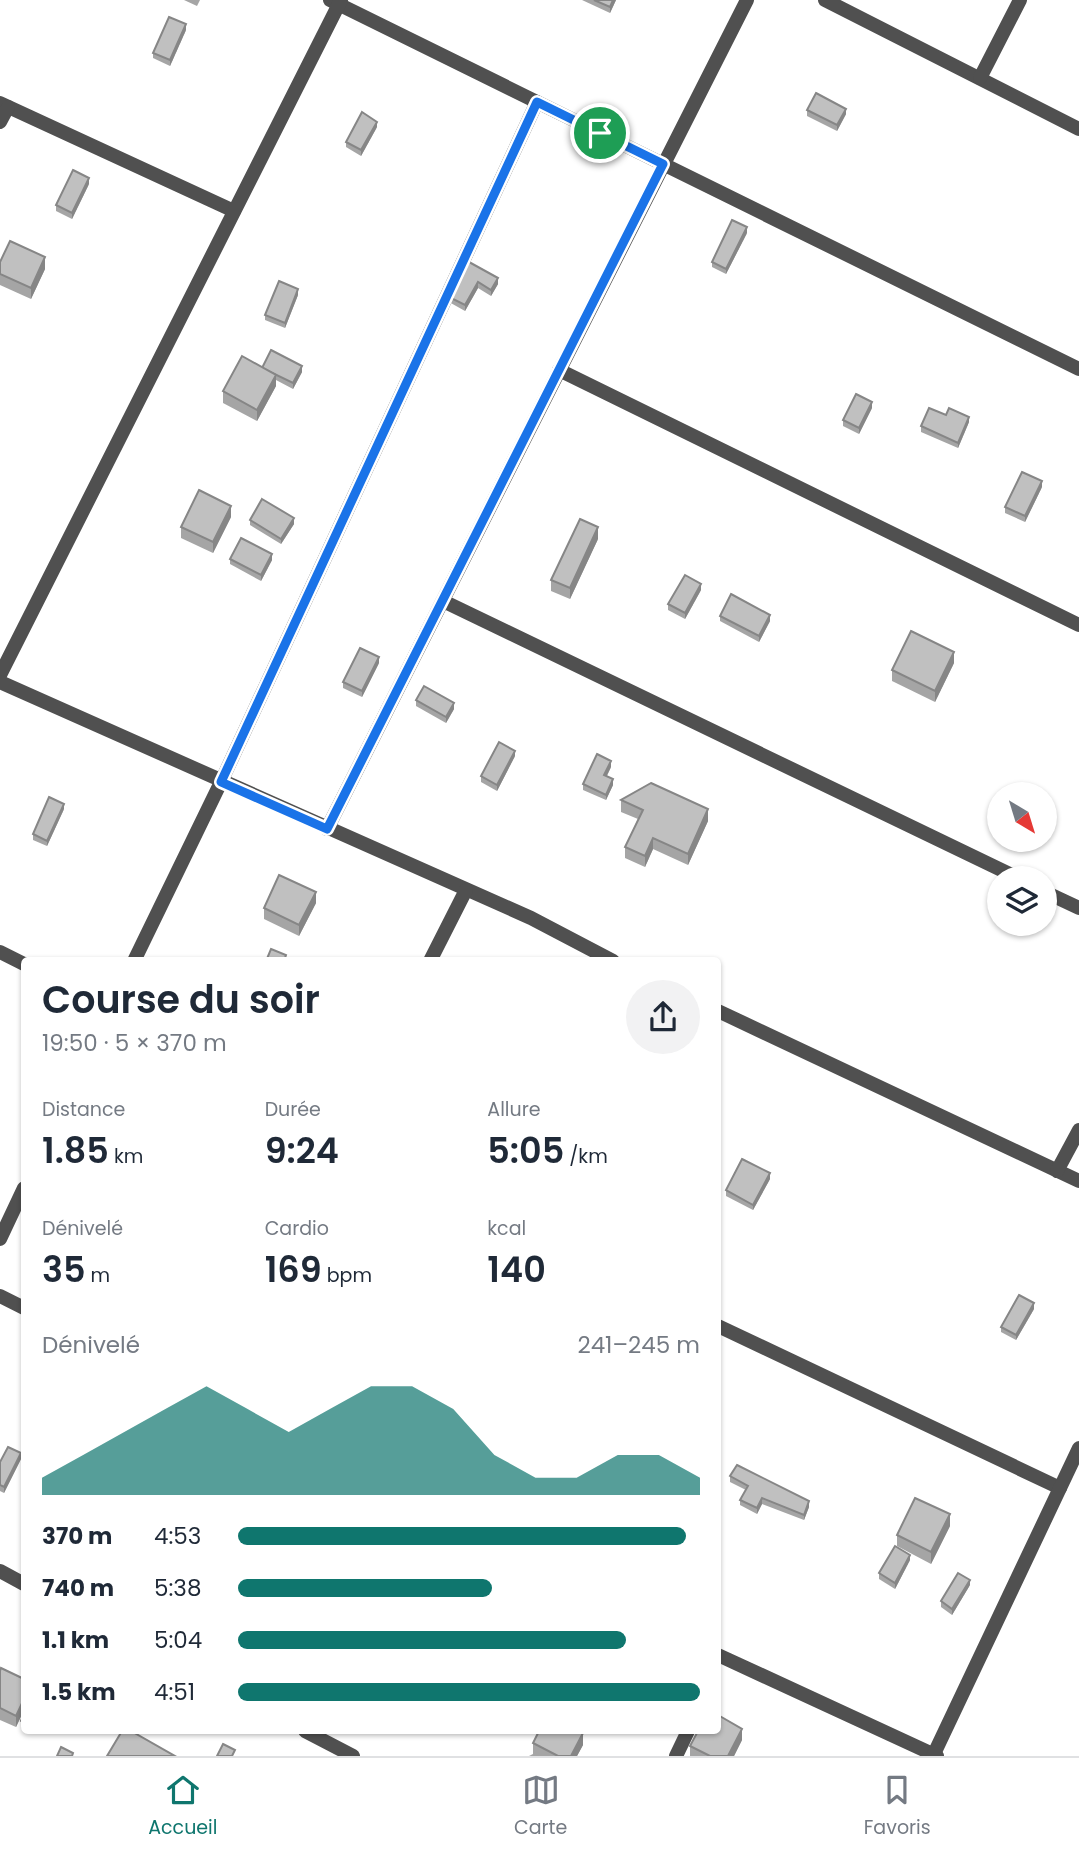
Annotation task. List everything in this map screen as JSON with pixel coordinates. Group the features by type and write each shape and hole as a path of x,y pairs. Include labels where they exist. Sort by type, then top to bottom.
{"street":[{"path":"327,829 747,0"},
{"path":"825,0 1079,129"},
{"path":"980,78 1020,0"},
{"path":"0,675 234,211 336,1 1079,369"},
{"path":"136,957 221,782 537,102"},
{"path":"0,122 4,105 234,211"},
{"path":"559,370 1079,625"},
{"path":"443,601 993,866"},
{"path":"0,682 531,918 605,957"},
{"path":"432,957 467,890"},
{"path":"1057,898 1079,908"},
{"path":"0,952 21,962"},
{"path":"721,1012 1079,1181"},
{"path":"1057,1171 1079,1130"},
{"path":"0,1239 21,1194"},
{"path":"0,1296 21,1306"},
{"path":"721,1327 1060,1488"},
{"path":"721,1662 934,1755 1079,1448"},
{"path":"0,1571 21,1582"},
{"path":"311,1734 353,1756"},
{"path":"676,1756 687,1734"}],"building":[{"path":"594,0 613,0 610,7"},
{"path":"169,17 186,24 170,60 153,53"},
{"path":"816,93 846,109 837,125 807,110"},
{"path":"362,112 377,122 361,150 346,142"},
{"path":"73,170 89,178 72,213 56,205"},
{"path":"732,220 747,227 726,269 712,262"},
{"path":"10,241 45,257 31,288 0,274 0,262"},
{"path":"469,262 498,278 491,290 478,282 465,305 449,297"},
{"path":"279,281 298,289 285,323 265,315"},
{"path":"271,350 302,366 293,383 262,368"},
{"path":"242,356 276,375 257,410 223,391"},
{"path":"856,394 872,402 859,428 843,420"},
{"path":"929,408 946,415 949,408 969,417 958,443 921,426"},
{"path":"1022,472 1042,481 1025,516 1005,507"},
{"path":"199,490 231,506 213,542 181,527"},
{"path":"262,499 294,518 281,539 250,520"},
{"path":"580,519 598,527 570,588 551,580"},
{"path":"241,538 272,554 261,575 230,559"},
{"path":"685,575 701,584 685,613 668,604"},
{"path":"731,594 770,615 759,636 720,616"},
{"path":"911,631 954,652 935,691 892,670"},
{"path":"360,648 379,657 362,691 343,682"},
{"path":"424,686 454,703 446,717 416,700"},
{"path":"499,742 515,751 497,785 481,776"},
{"path":"597,754 611,761 604,775 613,779 606,795 583,784"},
{"path":"651,783 708,809 688,854 653,838 645,856 625,847 643,810 621,800"},
{"path":"49,797 64,804 47,841 33,834"},
{"path":"279,875 316,892 299,925 264,908"},
{"path":"271,949 286,955 285,957 268,957"},
{"path":"742,1159 770,1173 753,1205 726,1190"},
{"path":"1019,1295 1034,1303 1016,1335 1001,1327"},
{"path":"8,1447 21,1453 4,1487 0,1485 0,1462"},
{"path":"737,1465 809,1501 804,1515 762,1498 757,1508 740,1500 748,1486 730,1476"},
{"path":"915,1498 950,1514 931,1552 897,1535"},
{"path":"895,1546 910,1555 895,1583 879,1573"},
{"path":"958,1573 970,1580 952,1609 941,1601"},
{"path":"1,1668 21,1678 21,1705 16,1716 0,1708"},
{"path":"721,1717 742,1729 728,1756 710,1756 690,1746 696,1734 721,1734"},
{"path":"120,1734 136,1734 175,1756 107,1756"},
{"path":"538,1734 582,1734 571,1756 558,1756 533,1743"},
{"path":"223,1744 235,1750 232,1756 217,1756"},
{"path":"61,1747 73,1753 72,1756 57,1756"}],"route":[{"path":"537,102 600,133 663,164 327,829 221,782 537,102"}]}
